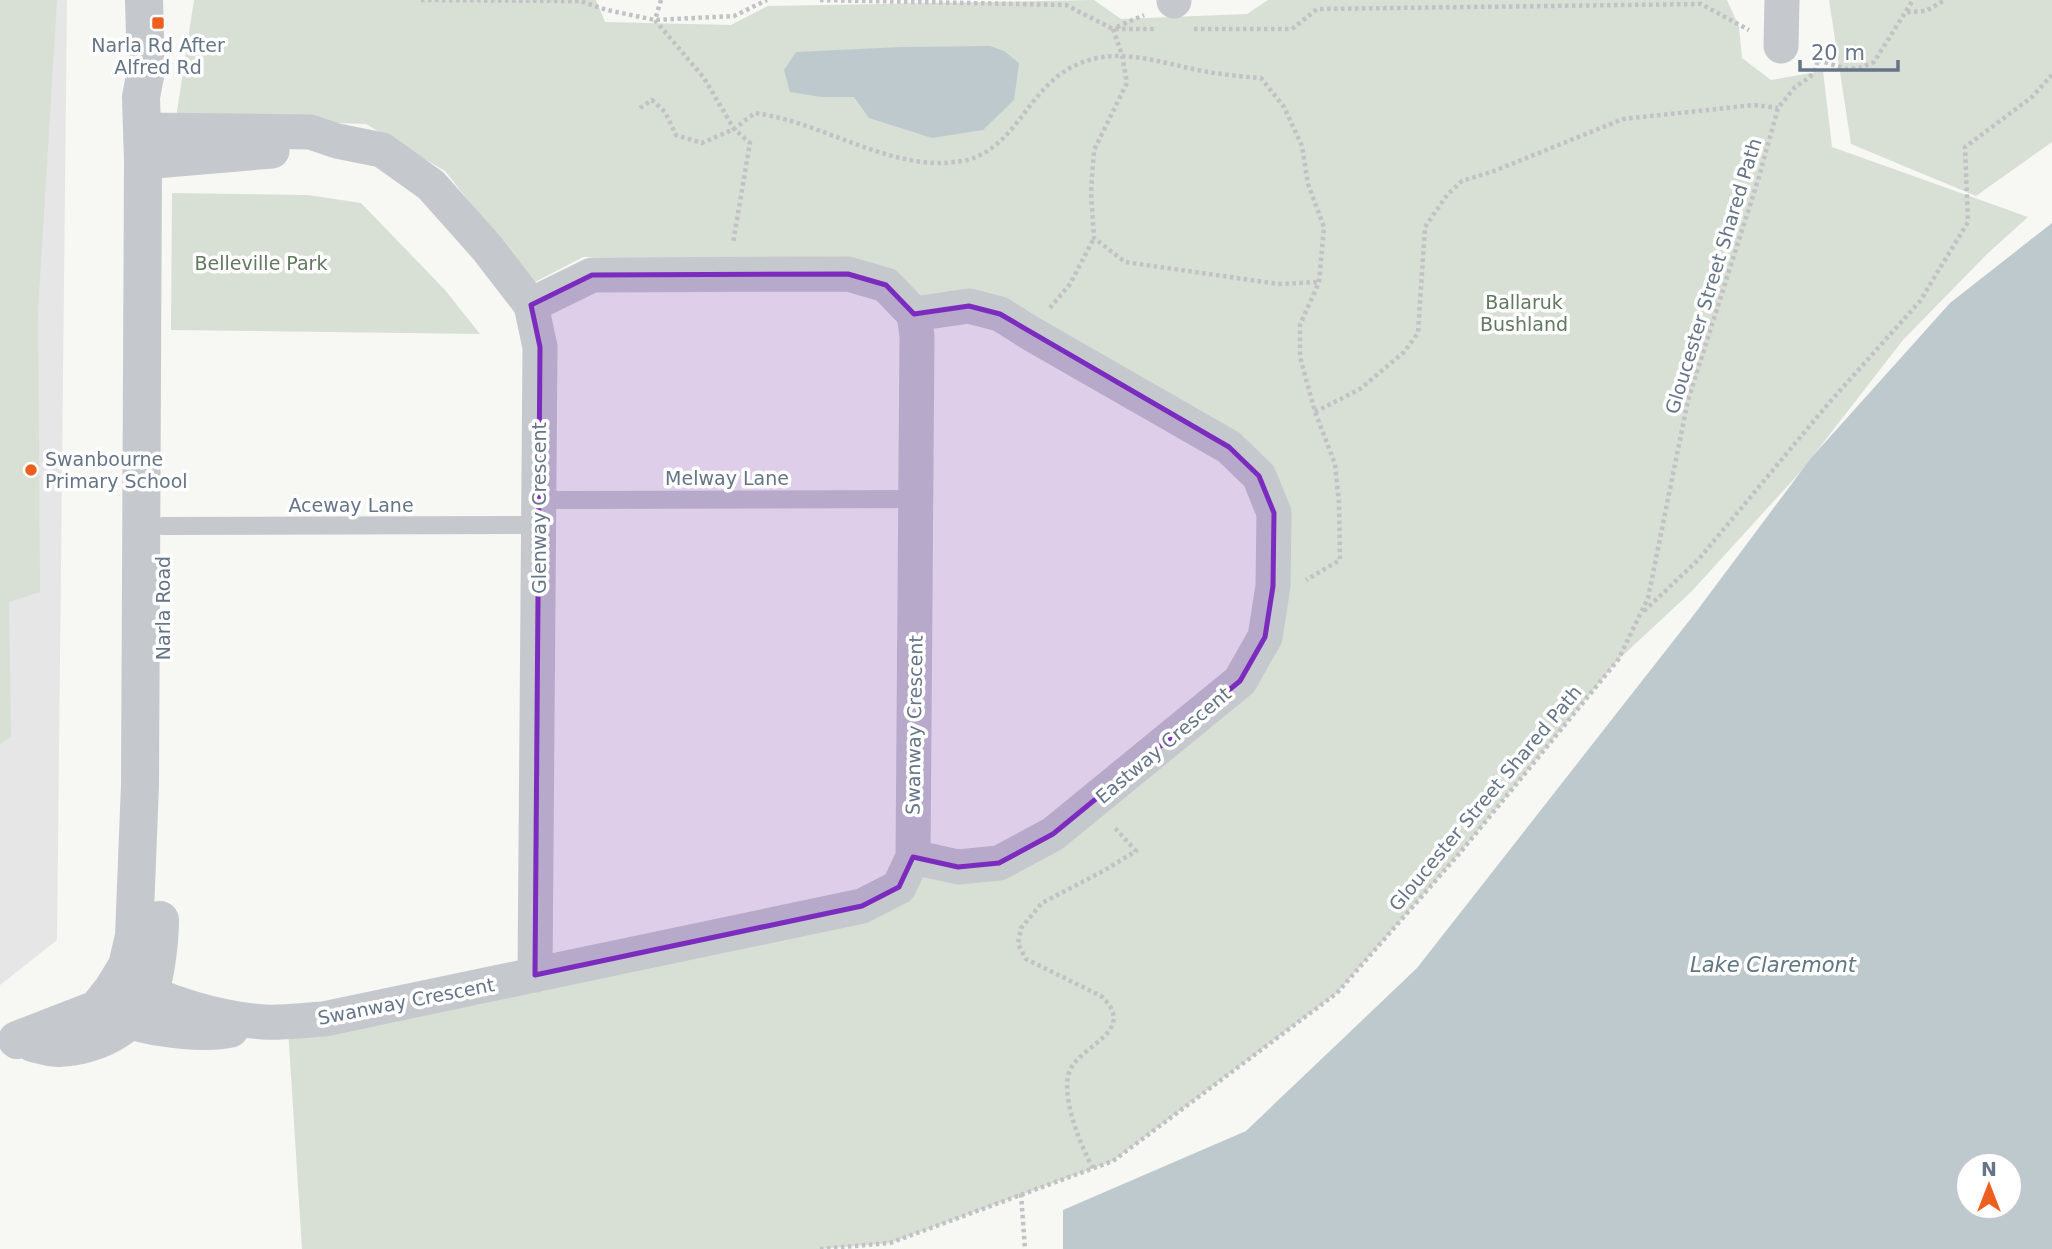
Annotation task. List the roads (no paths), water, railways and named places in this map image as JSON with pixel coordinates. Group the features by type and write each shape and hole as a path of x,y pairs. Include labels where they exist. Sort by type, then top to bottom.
{"street":[{"name":"Narla Road","path":"125,1000 160,937 166,344 153,145 141,97 146,71 144,0"},
{"path":"1781,46 1782,0"},
{"name":"Glenway Crescent","path":"153,145 310,132 337,141 382,150 431,185 488,247 531,304 540,347 535,975"},
{"name":"Narla Road","path":"125,1000 127,966 134,936 140,785 153,145"},
{"path":"531,304 592,275 848,274 886,285 914,314"},
{"name":"Eastway Crescent","path":"913,858 958,867 999,863 1053,834 1240,681 1265,637 1273,586 1274,513 1259,476 1229,447 1000,314 969,306 914,314"},
{"name":"Swanway Crescent","path":"125,1000 265,1022 324,1019 862,906 899,887 913,858 918,336 914,314"},
{"path":"8,1040 125,1000"}],"lane":[{"name":"Melway Lane","path":"539,513 916,499"},
{"name":"Aceway Lane","path":"163,526 539,513"}],"water":[{"path":"990,46 1004,51 1019,63 1014,100 983,130 932,138 869,118 854,97 821,97 790,92 784,70 796,52"},
{"name":"Lake Claremont","path":"2052,223 2052,1249 1063,1249 1063,1210 1246,1131 1417,968 1696,612 1811,458 1950,303"}],"place":[{"name":"Narla Rd After Alfred Rd","path":"158,23"},
{"name":"Swanbourne Primary School","path":"31,470"}],"park label":[{"name":"Belleville Park","path":"261,263"},
{"name":"Ballaruk Bushland","path":"1524,313"}]}
